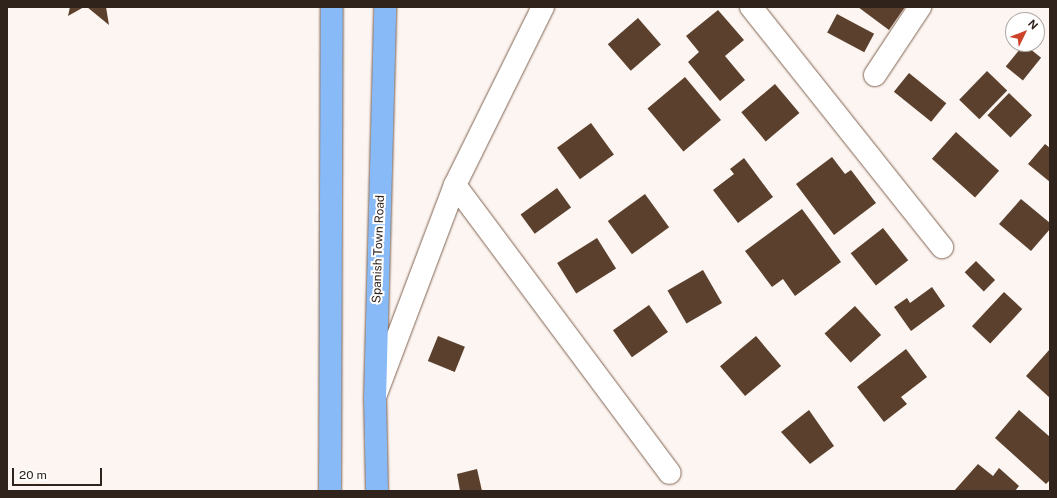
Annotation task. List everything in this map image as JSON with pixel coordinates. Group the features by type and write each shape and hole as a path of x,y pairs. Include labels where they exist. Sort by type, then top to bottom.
{"highway":[{"path":"330,491 332,7"},
{"name":"Spanish Town Road","path":"377,491 375,399 386,7"}],"street":[{"path":"375,399 455,185 543,7"},
{"path":"751,7 942,247"},
{"path":"874,75 920,7"},
{"path":"455,185 670,474"}],"building":[{"path":"70,7 84,7 68,16"},
{"path":"87,7 106,7 109,25"},
{"path":"858,7 905,7 889,30"},
{"path":"718,10 744,40 725,56 745,80 720,101 688,62 699,52 686,36"},
{"path":"837,14 874,34 864,52 827,33"},
{"path":"638,18 661,44 631,71 608,44"},
{"path":"1018,52 1034,52 1041,58 1023,80 1006,67"},
{"path":"987,71 1007,90 979,119 959,100"},
{"path":"909,73 946,103 931,122 894,92"},
{"path":"685,77 721,120 683,151 647,108"},
{"path":"775,84 799,113 766,141 741,112"},
{"path":"1009,93 1032,115 1010,138 987,115"},
{"path":"591,123 614,155 580,179 557,148"},
{"path":"956,132 999,171 975,198 932,159"},
{"path":"1045,144 1050,148 1050,182 1028,164"},
{"path":"832,157 845,174 851,170 876,203 834,235 796,184"},
{"path":"744,158 773,197 738,223 713,190 734,174 730,169"},
{"path":"557,188 571,207 535,234 521,214"},
{"path":"645,194 669,227 632,254 608,221"},
{"path":"1021,199 1050,223 1050,229 1031,251 999,224"},
{"path":"802,209 841,262 795,296 783,279 772,287 745,251"},
{"path":"883,228 908,260 876,286 851,253"},
{"path":"597,238 616,269 576,293 557,263"},
{"path":"976,261 995,280 984,291 965,272"},
{"path":"703,270 722,303 686,323 667,290"},
{"path":"932,287 945,306 911,331 894,307 907,298 910,303"},
{"path":"1004,292 1022,309 990,343 972,326"},
{"path":"649,305 668,332 632,357 613,330"},
{"path":"855,306 881,335 851,362 825,333"},
{"path":"438,336 465,347 455,372 428,361"},
{"path":"756,336 781,366 745,396 720,366"},
{"path":"906,349 927,377 901,397 907,404 884,422 857,387"},
{"path":"1050,349 1050,398 1026,376"},
{"path":"809,410 834,446 810,464 781,432"},
{"path":"1019,410 1050,437 1050,480 1046,484 995,438"},
{"path":"978,464 993,476 999,468 1019,486 1015,491 954,491"},
{"path":"477,469 482,491 460,491 457,474"}]}
